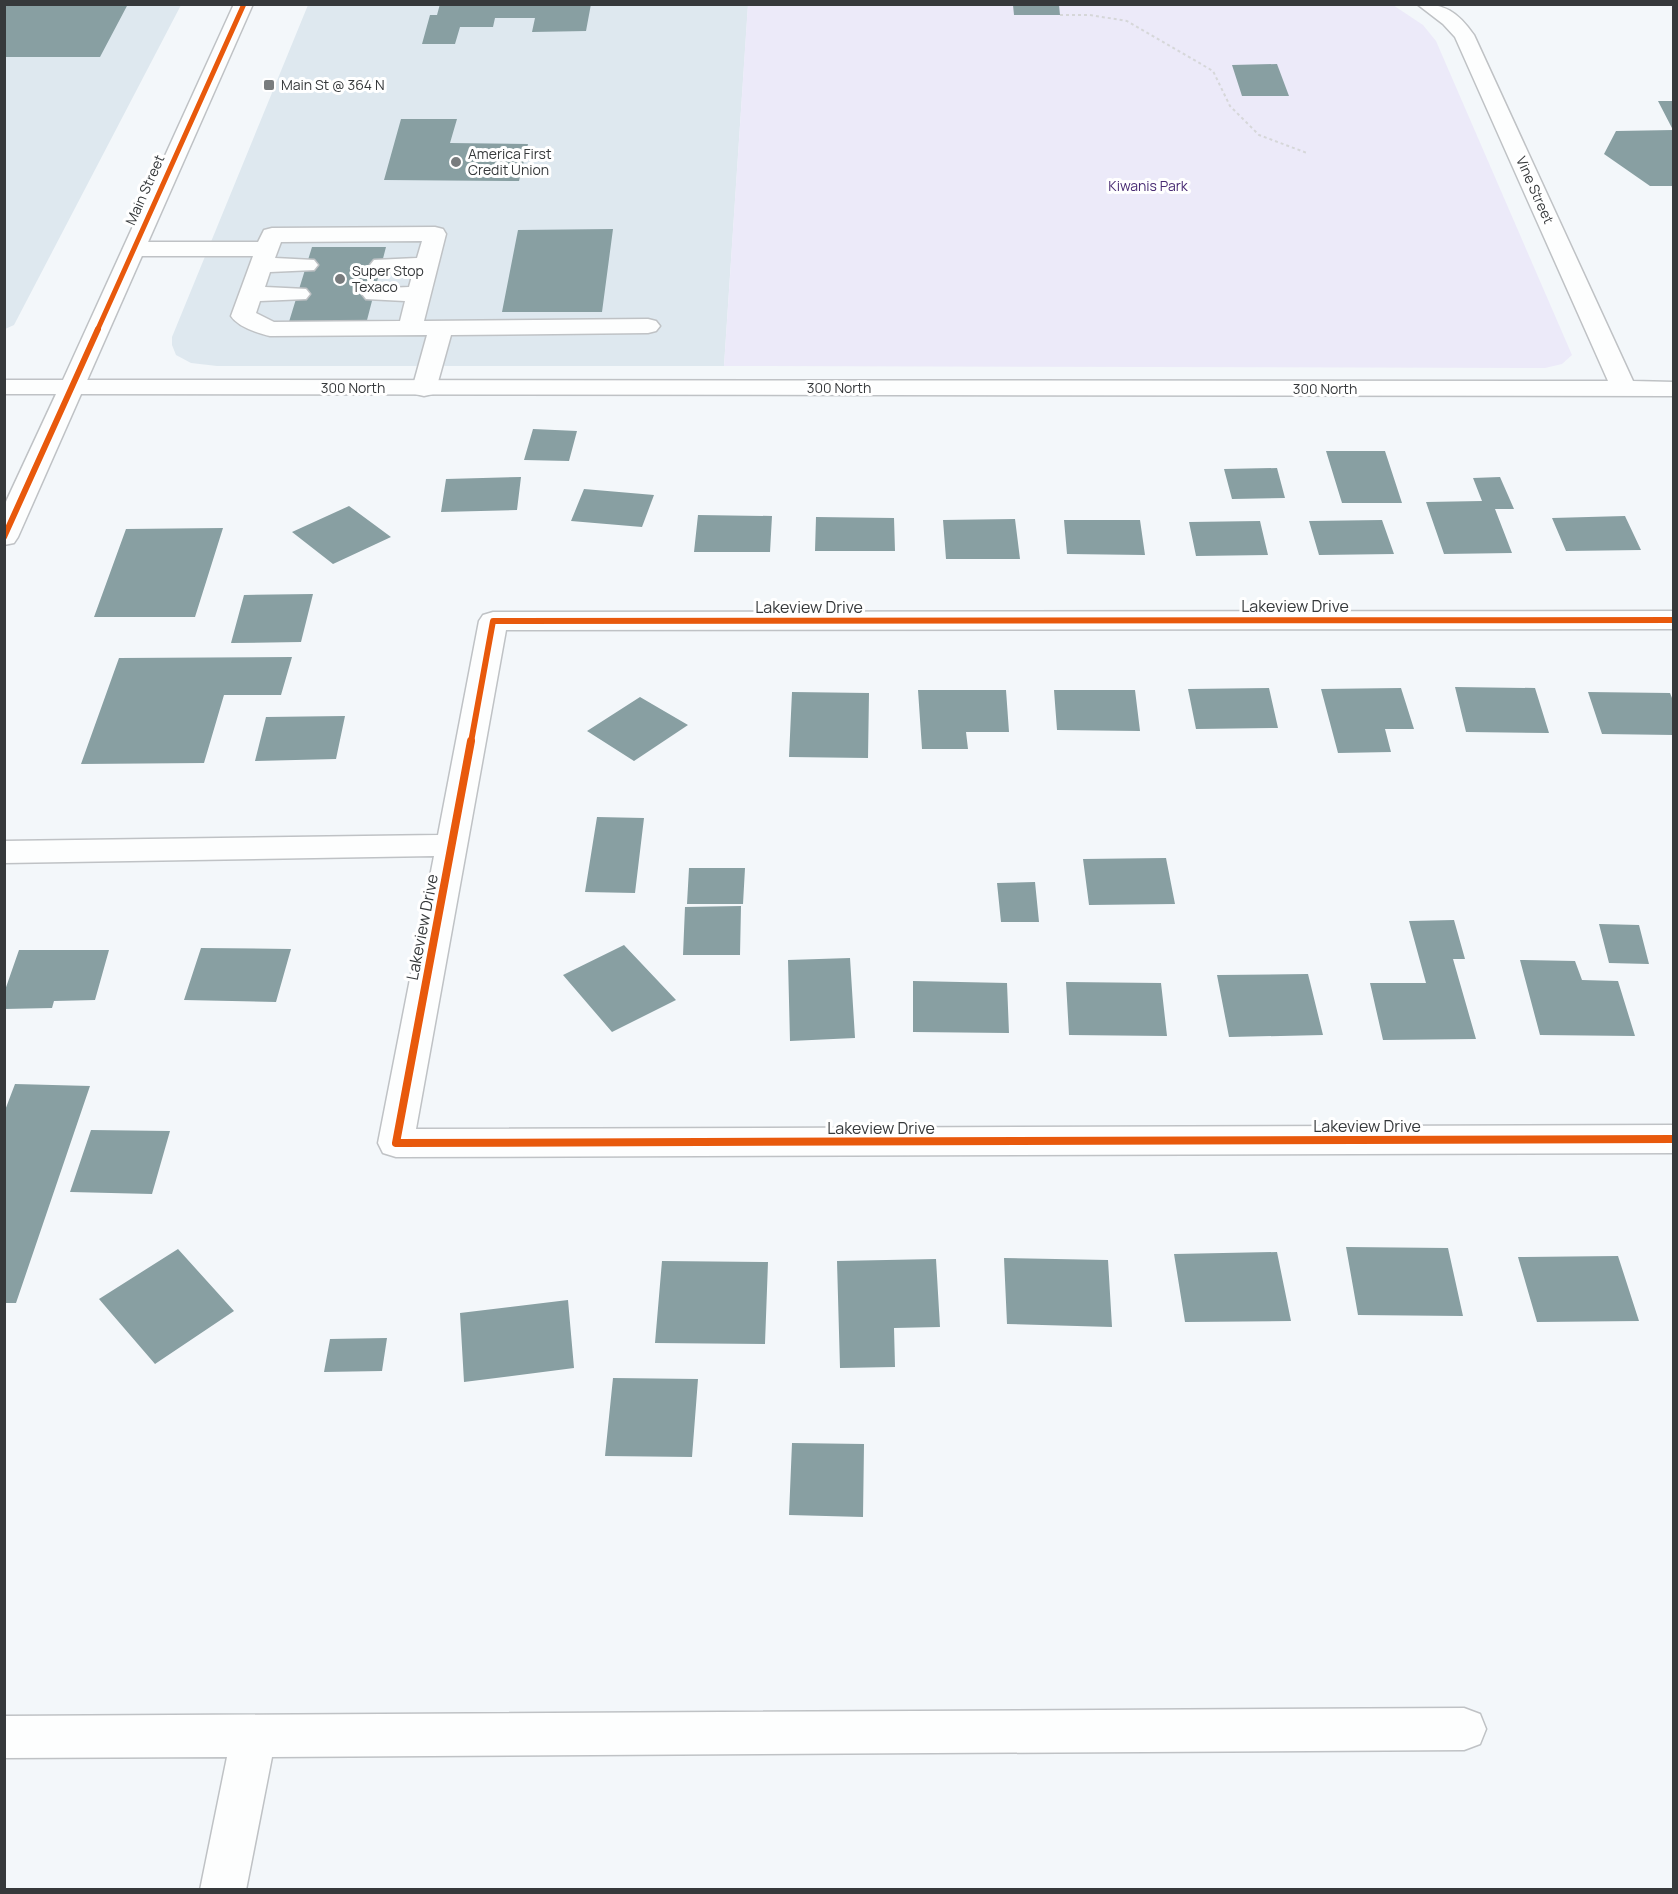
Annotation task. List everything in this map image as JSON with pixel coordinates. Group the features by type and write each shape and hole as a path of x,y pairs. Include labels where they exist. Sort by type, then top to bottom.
{"street":[{"name":"Main Street","path":"4,537 244,4"},
{"name":"Vine Street","path":"1426,4 1450,20 1464,35 1624,389"},
{"path":"410,328 435,234 272,235 243,316 270,329 441,328 648,326"},
{"path":"134,249 264,257 306,265"},
{"path":"381,265 427,265"},
{"path":"250,294 298,294"},
{"path":"374,294 419,294"},
{"path":"424,388 441,328"},
{"name":"300 North","path":"4,387 1674,389"},
{"name":"Lakeview Drive","path":"1674,620 493,621 396,1143 1674,1138"},
{"path":"4,852 451,845"},
{"path":"4,1737 1464,1729"},
{"path":"223,1890 254,1736"}],"path":[{"path":"1060,15 1090,15 1127,21 1213,71 1230,106 1259,135 1307,153"}],"shaded area":[{"path":"4,5 181,5 14,325 5,329"},
{"path":"308,5 748,5 724,366 217,366 191,363 176,355 172,337"}],"green space":[{"name":"Kiwanis Park","path":"748,4 1393,5 1423,25 1436,41 1572,355 1562,364 1545,368 724,366"}],"building":[{"path":"4,4 128,4 100,57 4,57"},
{"path":"440,4 591,4 586,31 532,32 535,18 495,18 493,27 460,27 455,44 422,44 430,15 437,15"},
{"path":"1013,5 1059,5 1060,15 1014,15"},
{"path":"1277,64 1289,96 1242,96 1232,65"},
{"path":"1658,101 1674,101 1674,186 1650,186 1604,154 1616,131 1673,130"},
{"name":"America First Credit Union","path":"401,119 457,119 450,143 528,144 519,181 384,180"},
{"path":"613,229 602,312 502,312 518,230"},
{"name":"Super Stop Texaco","path":"312,247 386,247 366,324 288,325"},
{"path":"533,429 577,431 569,461 524,460"},
{"path":"1326,451 1385,451 1402,503 1342,503"},
{"path":"1277,468 1285,498 1232,499 1224,469"},
{"path":"521,477 517,510 441,512 446,479"},
{"path":"1500,477 1514,509 1495,509 1512,553 1444,554 1426,502 1482,501 1473,478"},
{"path":"584,489 654,495 642,527 571,521"},
{"path":"349,506 391,537 333,564 292,532"},
{"path":"698,515 772,516 770,552 694,552"},
{"path":"1625,516 1641,550 1566,551 1552,518"},
{"path":"816,517 894,518 895,551 815,551"},
{"path":"1015,519 1020,559 946,559 943,520"},
{"path":"1064,520 1140,520 1145,555 1067,554"},
{"path":"1382,520 1394,554 1319,555 1309,521"},
{"path":"1260,521 1268,555 1196,556 1189,522"},
{"path":"223,528 195,617 94,617 126,529"},
{"path":"313,594 301,642 231,643 244,595"},
{"path":"292,657 281,695 224,695 204,763 81,764 119,658"},
{"path":"1455,687 1535,688 1549,733 1466,732"},
{"path":"1269,688 1278,728 1196,729 1188,689"},
{"path":"1401,688 1414,729 1385,729 1391,752 1338,753 1321,689"},
{"path":"918,690 1006,690 1009,732 966,732 968,749 922,749"},
{"path":"1054,690 1135,690 1140,731 1057,730"},
{"path":"792,692 869,693 868,758 789,757"},
{"path":"1588,692 1670,693 1674,703 1674,735 1602,734"},
{"path":"640,697 688,725 634,761 587,731"},
{"path":"345,716 336,759 255,761 266,717"},
{"path":"597,817 644,818 635,893 585,892"},
{"path":"1166,858 1175,904 1089,905 1083,859"},
{"path":"689,868 745,868 743,904 687,904"},
{"path":"1035,882 1039,922 1001,922 997,883"},
{"path":"741,906 740,955 683,955 685,907"},
{"path":"1454,920 1465,959 1453,959 1476,1039 1383,1040 1370,983 1426,983 1409,921"},
{"path":"1599,924 1639,925 1649,964 1609,963"},
{"path":"624,945 676,1000 612,1032 563,975"},
{"path":"201,948 291,949 276,1002 184,1000"},
{"path":"19,950 109,950 95,1000 54,1001 52,1008 4,1009 4,993"},
{"path":"850,958 855,1038 790,1041 788,960"},
{"path":"1520,960 1575,961 1582,980 1618,981 1635,1036 1540,1035"},
{"path":"1308,974 1323,1035 1229,1037 1217,975"},
{"path":"913,981 1007,983 1009,1033 913,1032"},
{"path":"1066,982 1161,983 1167,1036 1069,1035"},
{"path":"15,1084 90,1086 16,1303 4,1303 4,1113"},
{"path":"91,1130 170,1131 152,1194 70,1192"},
{"path":"1346,1247 1448,1248 1463,1316 1358,1315"},
{"path":"178,1249 234,1311 155,1364 99,1299"},
{"path":"1277,1252 1291,1321 1185,1322 1174,1254"},
{"path":"1618,1256 1639,1321 1537,1322 1518,1257"},
{"path":"1004,1258 1108,1260 1112,1327 1007,1324"},
{"path":"936,1259 940,1327 894,1328 895,1367 840,1368 837,1261"},
{"path":"662,1261 768,1262 765,1344 655,1343"},
{"path":"568,1300 574,1368 464,1382 460,1313"},
{"path":"387,1338 382,1371 324,1372 330,1339"},
{"path":"613,1378 698,1379 692,1457 605,1456"},
{"path":"792,1443 864,1444 863,1517 789,1515"}],"cycle path":[{"path":"4,537 244,4"},
{"path":"1674,620 493,621 396,1143 1674,1139"}],"place":[{"name":"Main St @ 364 N","path":"269,85"},
{"name":"America First Credit Union","path":"456,162"},
{"name":"Super Stop Texaco","path":"340,279"}]}
